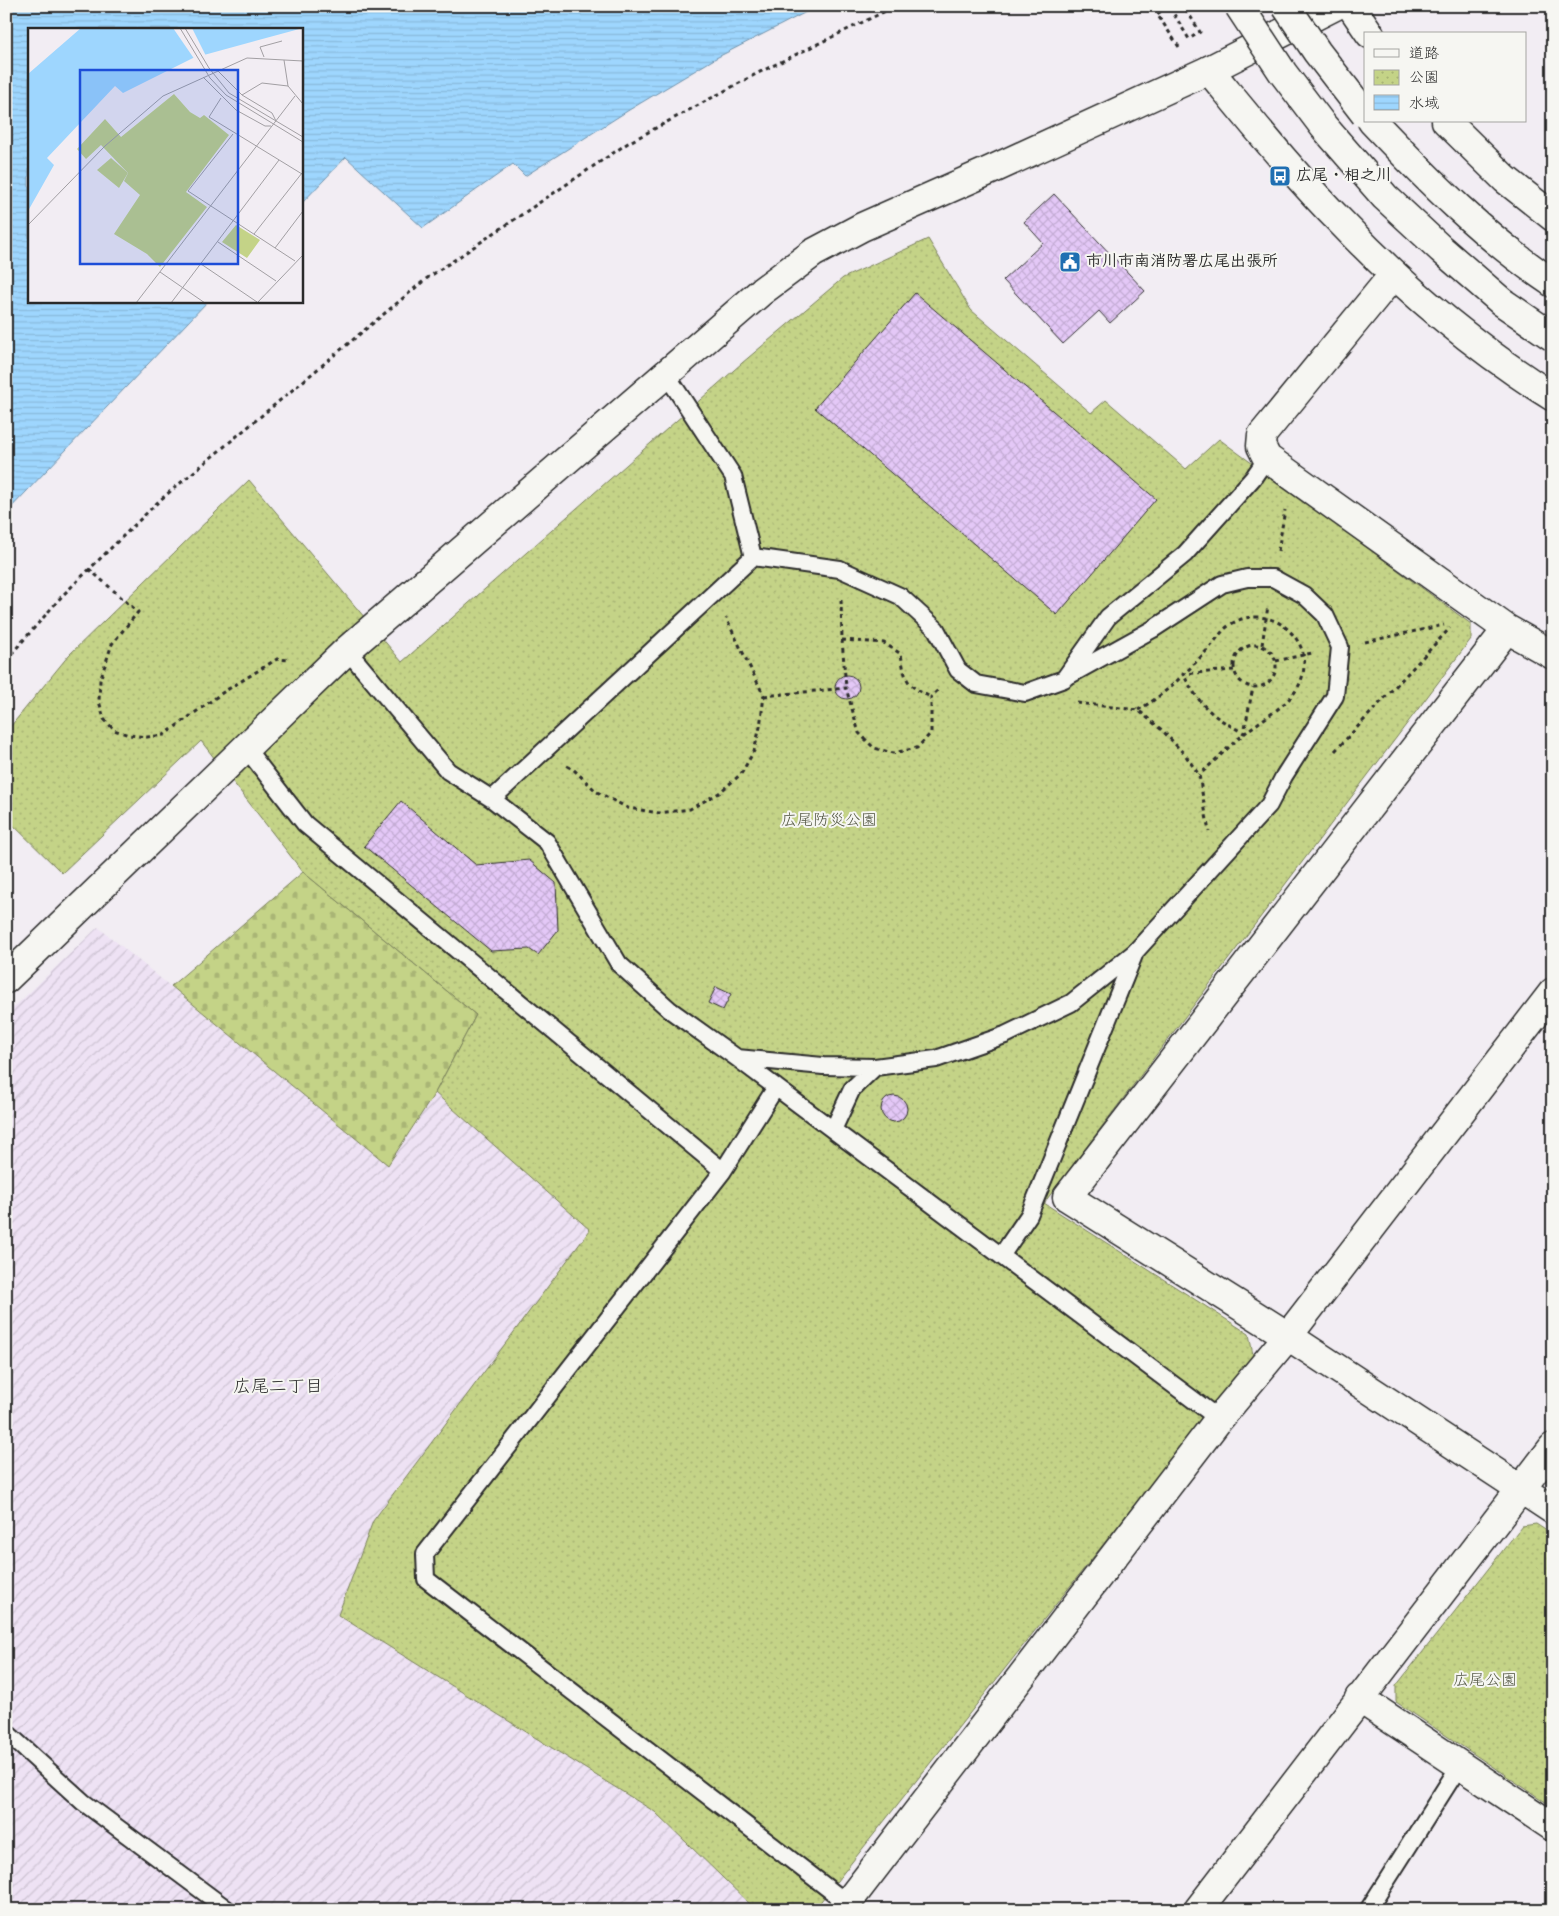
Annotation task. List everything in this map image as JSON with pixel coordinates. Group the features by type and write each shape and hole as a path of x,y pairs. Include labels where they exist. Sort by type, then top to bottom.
{"street":[{"path":"1239,6 1306,104 1386,197 1441,249 1502,302 1553,337"},
{"path":"1286,6 1317,52 1364,113"},
{"path":"6,979 347,650 762,291 813,254 862,227 1209,70 1335,6"},
{"path":"1351,6 1369,32"},
{"path":"1209,70 1277,152 1342,224 1394,274 1453,325 1553,397"},
{"path":"1373,122 1472,222 1528,267 1553,284"},
{"path":"1447,122 1505,179 1553,217"},
{"path":"1394,274 1262,436 1261,446 1268,458 1507,629 1553,655"},
{"path":"1507,629 1067,1196 1288,1336 1553,1510"},
{"path":"845,1907 1219,1419 1288,1336 1553,992"},
{"path":"1198,1910 1553,1447"},
{"path":"1359,1698 1553,1827"}],"lane":[{"path":"666,374 734,476 753,557"},
{"path":"1064,679 1108,617 1185,554 1253,478 1268,458"},
{"path":"737,1058 824,1066 875,1067 936,1058 1005,1035 1071,1002 1135,952 1210,872 1269,805 1284,776 1335,696 1340,647 1325,615 1304,595 1273,578 1247,578 1222,584 1153,629 1064,679 1025,693 976,684 958,670 936,629 900,596 840,569 753,557"},
{"path":"492,799 753,557"},
{"path":"347,650 448,770 492,799 547,842 619,964 670,1010 737,1058 1219,1419"},
{"path":"245,747 305,824 723,1171"},
{"path":"1002,1256 1030,1215 1135,952"},
{"path":"833,1130 852,1089 875,1067"},
{"path":"776,1088 723,1171 425,1554 426,1579 845,1907"},
{"path":"6,1732 82,1802 228,1910"},
{"path":"1368,1910 1460,1765"}],"path":[{"path":"6,660 63,595 160,500 426,279 628,143 756,74 896,6"},
{"path":"1182,52 1157,14 1169,6 1189,39 1200,32 1184,6"},
{"path":"89,569 138,612 112,644 100,680 99,701 104,719 114,730 129,735 147,737 164,735 222,693 277,659 296,660"},
{"path":"840,569 842,640 846,688 859,733 874,748 893,753 917,748 931,733 931,697 958,670"},
{"path":"542,752 573,769 597,792 628,808 659,813 690,809 719,793 741,774 754,751 760,727 764,696 715,593"},
{"path":"1138,710 1156,700 1210,646 1218,634 1228,625 1241,619 1256,616 1282,624 1292,632 1300,644 1304,657 1304,672 1299,687 1290,699 1244,733 1199,775"},
{"path":"1334,752 1456,622"},
{"path":"842,640 884,643 901,654 905,676 915,690 931,697"},
{"path":"1257,644 1269,649 1276,661 1275,674 1266,684 1253,687 1241,682 1234,670 1236,657 1244,648 1257,644"},
{"path":"1183,674 1234,670"},
{"path":"1183,674 1196,697 1217,719 1244,733"},
{"path":"1244,733 1253,687"},
{"path":"764,696 846,688"},
{"path":"1076,703 1138,710 1163,731 1186,756 1199,775 1208,829 1210,872"}],"shaded area":[{"path":"98,927 388,1165 435,1093 590,1230 373,1521 338,1615 655,1812 756,1910 6,1910 6,1015"}],"green space":[{"name":"広尾防災公園","path":"928,239 971,310 1091,413 1106,400 1186,469 1219,439 1471,624 1471,639 1044,1203 1249,1334 1253,1355 814,1910 756,1910 655,1812 338,1615 373,1521 590,1230 435,1093 476,1015 303,872 201,741 62,873 6,818 6,732 69,655 249,480 402,662 742,363 843,278"},
{"path":"303,872 476,1015 435,1093 388,1165 171,986"},
{"name":"広尾公園","path":"1536,1524 1553,1535 1553,1807 1396,1702 1396,1686 1522,1526"}],"water":[{"path":"6,6 818,6 716,58 525,176 513,164 423,228 346,157 302,203 302,28 28,28 28,302 207,302 6,513"}],"building":[{"name":"市川市南消防署広尾出張所","path":"1054,194 1145,291 1110,323 1099,311 1063,344 1003,280 1043,243 1024,222"},
{"path":"915,293 1156,499 1057,615 815,408"},
{"path":"847,675 856,678 859,687 856,696 847,699 838,696 835,687 838,678"},
{"path":"401,801 476,865 529,860 556,883 558,930 538,955 529,949 491,951 364,846"},
{"path":"716,987 731,994 723,1010 708,1003"},
{"path":"894,1096 903,1100 907,1109 903,1118 894,1122 885,1118 881,1109 885,1100"}],"place":[{"name":"広尾・相之川","path":"1280,176"},
{"name":"市川市南消防署広尾出張所","path":"1070,262"}],"district":[{"name":"広尾二丁目","path":"278,1388"}]}
